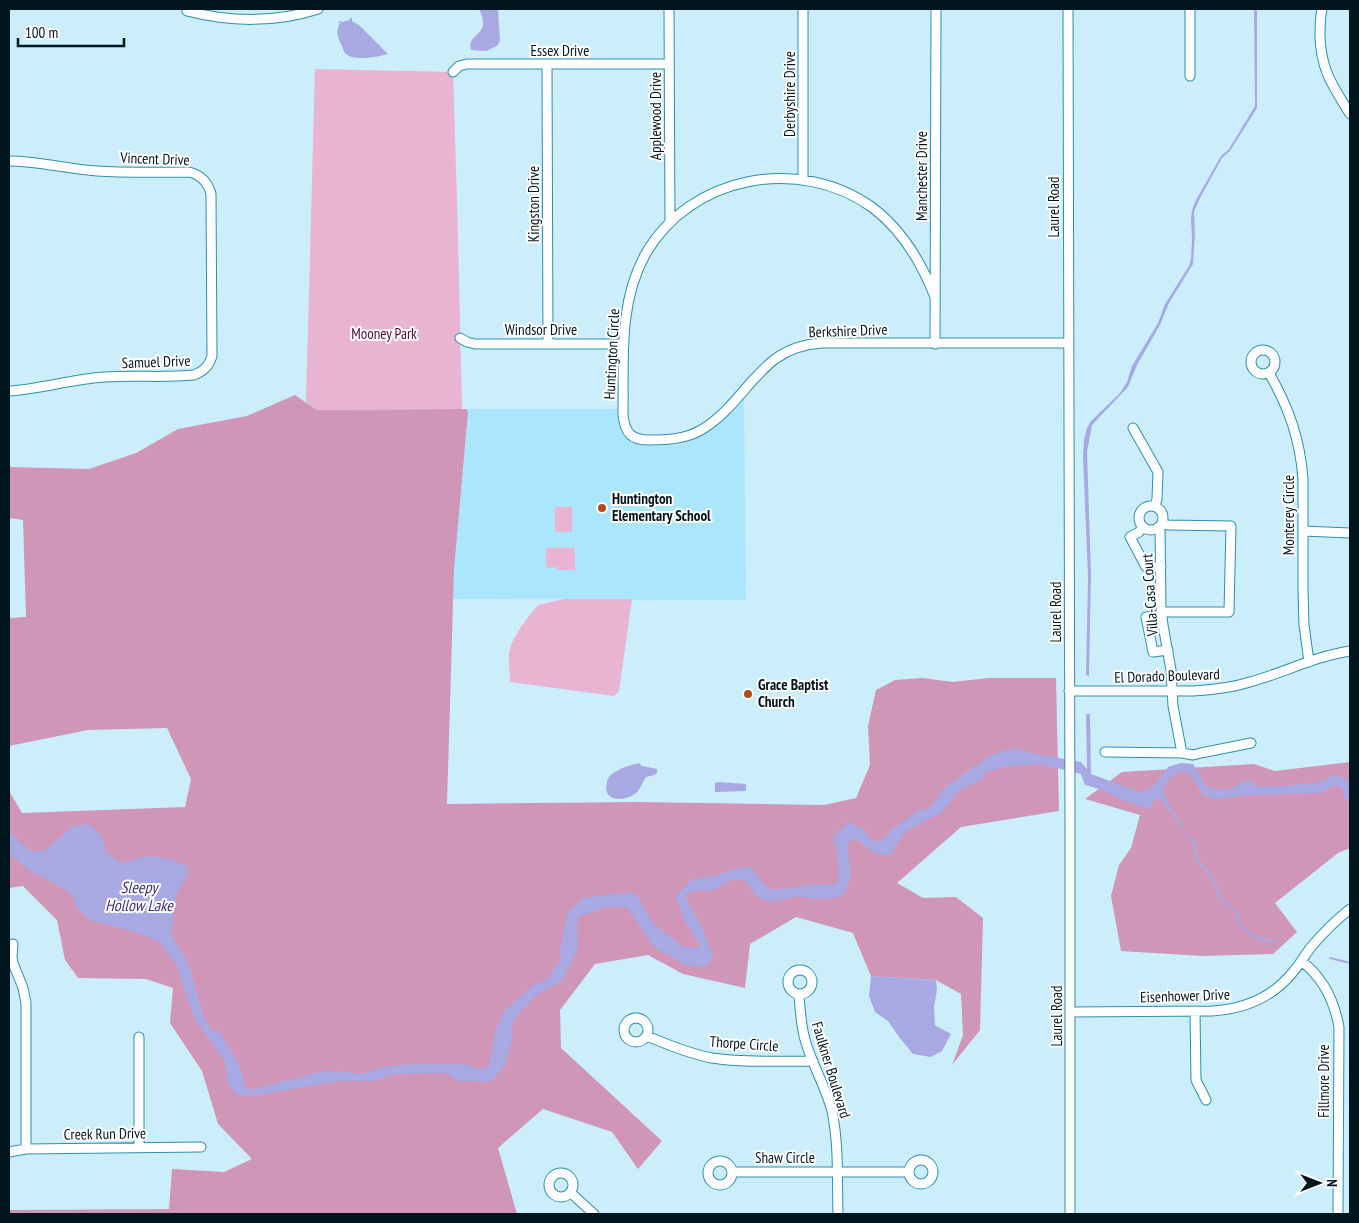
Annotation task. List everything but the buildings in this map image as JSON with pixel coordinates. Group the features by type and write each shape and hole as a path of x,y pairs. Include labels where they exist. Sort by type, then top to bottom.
{"street":[{"path":"186,11 222,18 268,18 318,9"},
{"name":"Applewood Drive","path":"669,9 670,223"},
{"name":"Derbyshire Drive","path":"803,9 803,180"},
{"name":"Manchester Drive","path":"935,344 936,9"},
{"name":"Laurel Road","path":"1068,9 1070,1214"},
{"path":"1190,9 1190,76"},
{"path":"1322,9 1320,21 1322,59 1330,81 1350,114"},
{"name":"Essex Drive","path":"453,72 459,66 467,64 669,64"},
{"name":"Kingston Drive","path":"547,65 548,344"},
{"name":"Vincent Drive","path":"9,161 40,163 96,171 189,172 195,174 205,181 211,194 212,274"},
{"name":"Huntington Circle","path":"633,437 625,428 623,415 626,310 634,280 645,255 670,223 688,208 707,196 736,184 775,178 803,180 826,185 850,194 881,215 902,238 928,280 935,297"},
{"name":"Samuel Drive","path":"9,391 41,388 84,379 188,376 201,373 210,363 212,356 212,274"},
{"name":"Windsor Drive","path":"460,338 475,344 624,344"},
{"name":"Berkshire Drive","path":"633,437 641,440 678,438 701,430 718,416 774,359 802,346 822,344 1068,343"},
{"name":"Monterey Circle","path":"1269,373 1285,403 1298,440 1303,479 1304,625 1309,662"},
{"path":"1133,428 1158,472 1155,506 1147,506 1141,511 1139,518 1143,527 1153,530 1161,524 1230,526 1229,612 1162,613 1146,617 1153,652 1168,650"},
{"name":"Villa-Casa Court","path":"1155,506 1162,511 1163,519 1161,524 1162,613 1168,650 1173,706 1182,752"},
{"path":"1143,527 1139,532 1130,537 1146,567 1161,567"},
{"path":"1303,531 1350,533"},
{"name":"El Dorado Boulevard","path":"1069,691 1172,691 1232,687 1326,656 1350,651"},
{"path":"1105,752 1182,752 1193,755 1251,742"},
{"name":"Eisenhower Drive","path":"1070,1012 1195,1011 1237,1008 1263,998 1286,981 1322,934 1350,909"},
{"path":"13,944 13,963 23,988 26,1003 26,1148"},
{"name":"Fillmore Drive","path":"1301,961 1315,973 1329,994 1335,1009 1338,1027 1338,1214"},
{"name":"Faulkner Boulevard","path":"799,994 805,1042 826,1092 837,1142 838,1214"},
{"path":"1195,1011 1196,1080 1206,1100"},
{"name":"Thorpe Circle","path":"647,1036 678,1049 711,1058 812,1061"},
{"path":"139,1037 139,1147"},
{"name":"Creek Run Drive","path":"9,1152 26,1148 201,1147"},
{"name":"Shaw Circle","path":"732,1172 909,1172"},
{"path":"571,1193 594,1214"}],"shaded area":[{"path":"295,395 317,410 466,409 468,412 454,570 447,804 638,802 824,805 856,798 870,765 868,726 876,690 895,680 923,678 952,682 989,678 1056,678 1059,811 961,827 897,883 923,898 956,897 983,918 980,1030 952,1065 963,1035 961,994 936,980 871,976 853,933 796,917 750,944 745,988 683,974 648,955 595,964 560,1010 561,1048 662,1141 638,1169 612,1132 543,1109 498,1148 517,1214 9,1214 9,1210 169,1209 172,1169 224,1172 252,1159 218,1124 202,1071 170,1023 173,988 146,979 78,978 65,960 57,920 23,886 9,888 9,791 22,813 185,807 191,779 167,728 88,730 9,746 9,618 26,617 23,520 9,518 9,467 89,469 136,453 178,429 247,416"},
{"name":"Huntington Elementary School","path":"744,397 746,600 453,599 468,413 466,409 619,409 620,429 623,435 630,441 641,446 678,445 702,436"},
{"path":"1350,762 1350,848 1338,853 1275,903 1297,932 1273,954 1202,956 1121,951 1111,896 1119,865 1131,848 1140,815 1085,799 1122,772 1254,764 1275,771"}],"green space":[{"name":"Mooney Park","path":"315,69 453,72 462,409 317,410 306,402"},
{"path":"555,507 572,507 572,532 556,532"},
{"path":"546,548 575,548 575,570 557,570 557,567 549,568 546,566"},
{"path":"564,599 632,599 619,691 614,696 510,682 509,653 520,628 538,605"}],"water":[{"path":"479,9 498,9 500,40 498,45 487,51 471,50 470,44 483,25"},
{"path":"1254,9 1257,9 1257,108 1230,151 1222,158 1194,212 1193,264 1169,303 1160,325 1137,365 1128,387 1092,425 1087,452 1091,573 1089,676 1086,675 1088,577 1084,440 1091,421 1120,393 1127,382 1132,366 1158,323 1165,304 1189,266 1192,239 1191,219 1196,200 1221,156 1229,149 1255,106"},
{"path":"350,18 388,54 359,58 345,53 338,35 340,23 338,22 350,20"},
{"name":"Sleepy Hollow Lake","path":"1086,714 1090,714 1091,774 1140,792 1151,787 1159,780 1168,767 1181,763 1193,764 1205,786 1222,790 1247,781 1254,782 1255,786 1282,786 1325,781 1331,776 1337,776 1350,782 1350,802 1345,800 1343,791 1338,786 1333,786 1321,793 1214,799 1203,795 1189,772 1180,772 1172,776 1164,788 1164,793 1173,811 1167,809 1161,799 1154,799 1150,808 1139,806 1106,791 1085,785 1081,774 1040,764 1003,767 986,773 983,779 960,790 940,814 905,832 890,855 876,854 857,840 852,840 847,844 851,877 843,895 831,899 793,897 771,902 763,900 751,890 745,880 731,880 713,891 692,891 685,896 705,934 713,955 705,967 685,965 654,947 627,907 608,907 580,916 577,921 578,949 562,981 535,996 512,1022 512,1040 505,1066 490,1082 456,1081 446,1073 396,1074 374,1081 341,1081 252,1096 236,1095 228,1083 224,1060 197,1022 177,966 159,941 128,930 89,920 77,907 72,895 32,872 9,854 9,831 31,851 44,851 73,826 89,824 102,836 107,854 121,863 148,856 169,859 187,866 187,875 176,895 171,933 190,968 203,1015 212,1032 219,1031 239,1065 245,1087 250,1090 327,1070 361,1074 387,1066 415,1064 462,1064 479,1069 489,1067 495,1032 503,1013 534,984 545,981 561,959 560,951 568,911 583,898 636,893 653,923 682,946 698,948 700,944 682,914 677,895 691,880 717,875 738,868 751,867 763,884 774,890 818,884 835,885 839,869 833,837 848,822 864,829 871,840 884,839 892,829 919,810 927,809 943,789 988,757 1004,750 1015,748 1081,762 1087,769"},
{"path":"639,763 642,766 657,769 657,773 646,777 634,795 616,799 608,794 606,789 610,775 622,768"},
{"path":"715,783 746,784 746,791 715,792"},
{"path":"871,976 936,980 935,1025 951,1034 942,1051 931,1057 913,1054 888,1021 875,1012 869,996"}],"waterway":[{"path":"1172,810 1182,827"},
{"path":"1187,835 1190,840 1195,842 1195,857 1211,876 1221,899 1237,913 1239,923 1253,937 1276,942"},
{"path":"1330,958 1350,963"}],"place":[{"name":"Huntington Elementary School","path":"602,508"},
{"name":"Grace Baptist Church","path":"748,694"}]}
